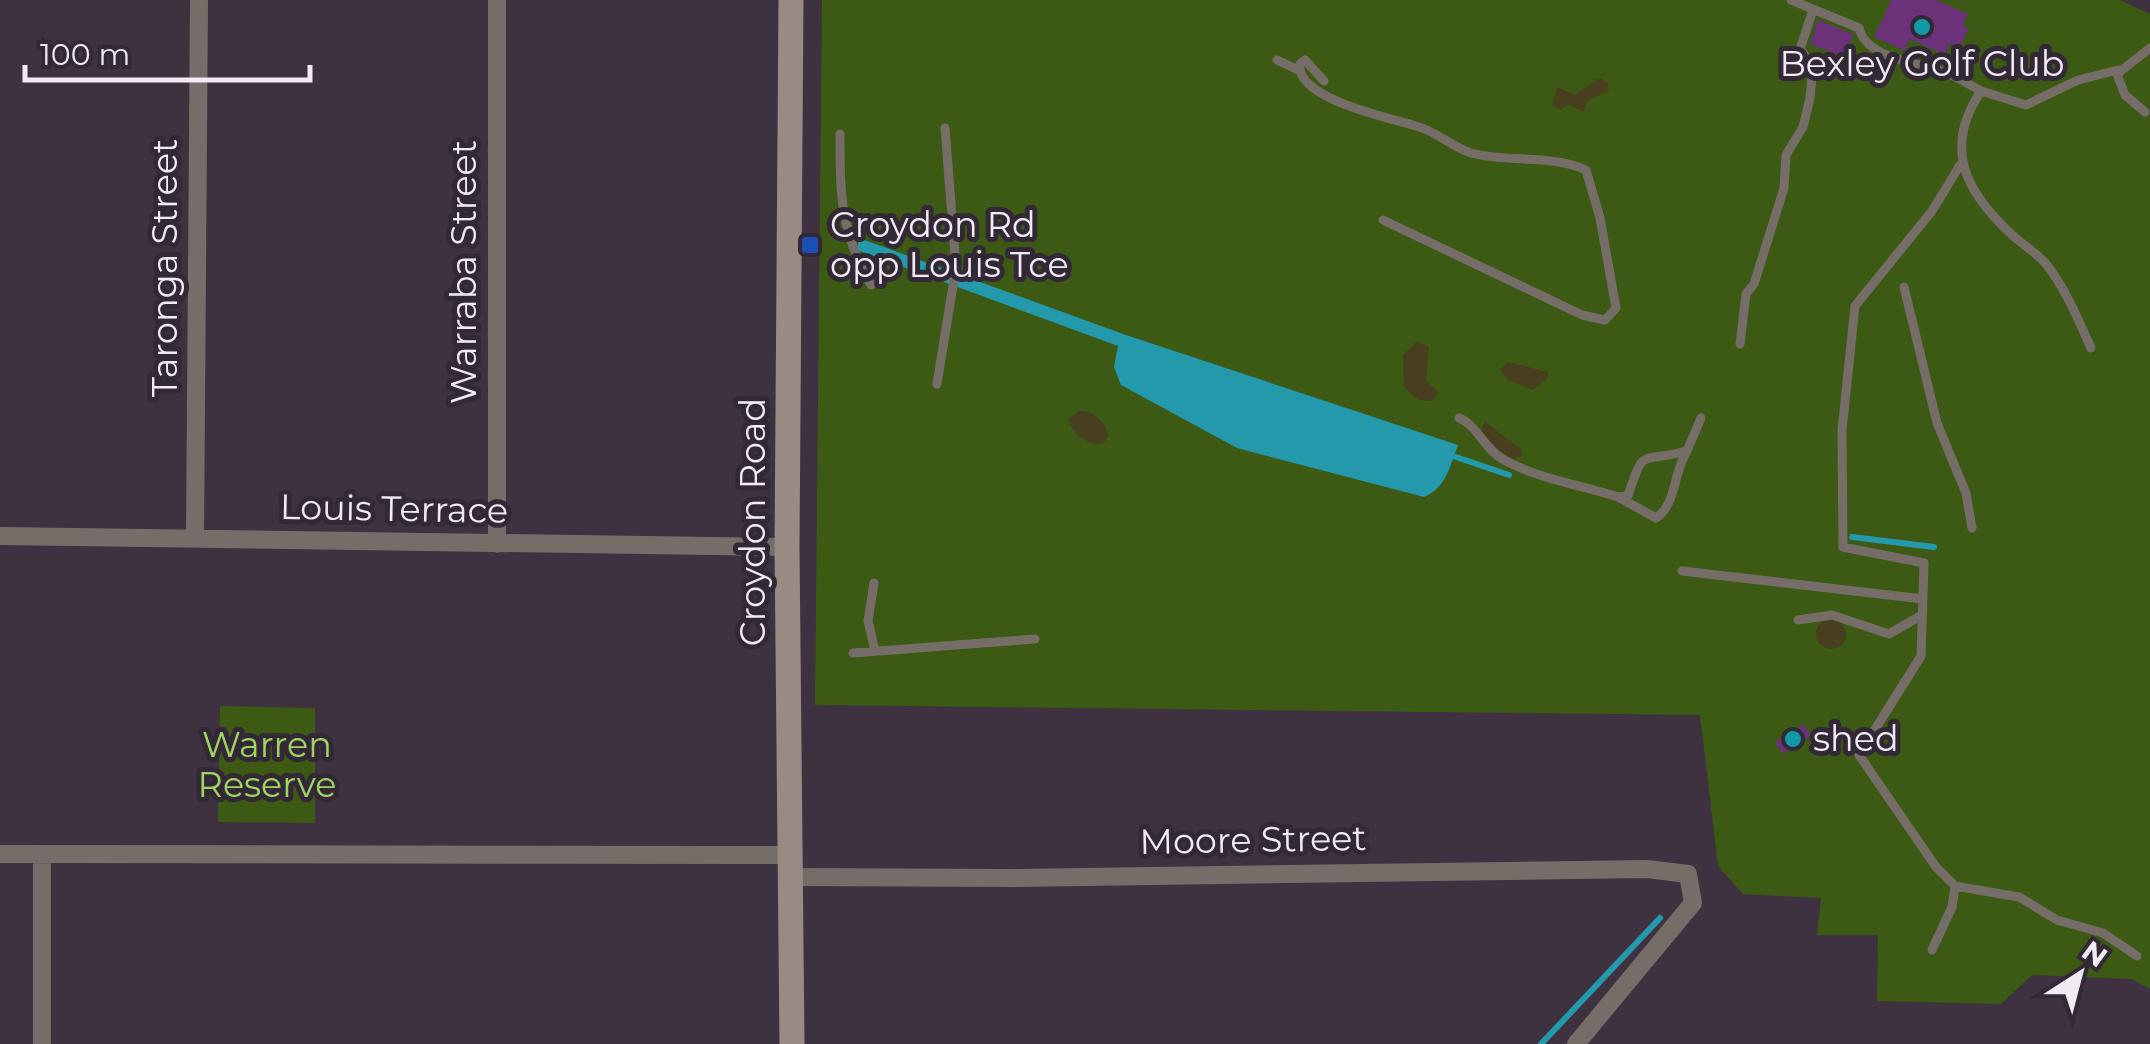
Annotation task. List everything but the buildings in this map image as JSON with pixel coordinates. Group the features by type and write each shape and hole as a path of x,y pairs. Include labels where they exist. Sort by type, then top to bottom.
{"main road":[{"name":"Croydon Road","path":"791,0 786,547 792,1044"}],"street":[{"name":"Taronga Street","path":"195,537 199,0"},
{"name":"Warraba Street","path":"497,0 497,544"},
{"name":"Louis Terrace","path":"0,536 786,547"},
{"name":"Moore Street","path":"0,854 789,866 1012,878 1646,869 1688,874 1693,903 1576,1044"},
{"path":"42,856 42,1044"}],"lane":[{"path":"1790,0 1859,28 1864,41 1906,64 1937,69 1981,91 2026,105 2078,80 2118,70 2150,48"},
{"path":"1740,344 1746,294 1754,284 1784,188 1786,155 1803,127 1810,98 1813,67 1800,49 1813,10"},
{"path":"1276,60 1298,70 1327,96 1382,120 1415,125 1470,152 1586,170 1600,218 1616,308 1604,320 1582,315 1383,220"},
{"path":"1298,70 1304,60 1324,81"},
{"path":"2118,70 2125,95 2145,112"},
{"path":"1981,91 1964,128 1960,164 1932,212 1855,306 1848,337 1842,430 1846,471 1840,485 1843,548 1920,560 1923,599 1921,656 1859,756 1936,867 1955,886 2020,897 2057,920 2103,932 2137,956"},
{"path":"937,384 956,267 945,128"},
{"path":"840,134 840,209 854,254 870,285"},
{"path":"1960,164 2008,231 2034,251 2059,281 2091,348"},
{"path":"1904,287 1938,423 1966,493 1972,528"},
{"path":"1459,418 1468,422 1482,445 1506,462 1618,497 1642,514 1656,518 1664,513 1678,464 1702,418"},
{"path":"1618,497 1628,496 1633,472 1651,456 1687,451"},
{"path":"1682,571 1923,599"},
{"path":"874,583 868,621 874,651"},
{"path":"1798,620 1832,615 1888,634 1922,614"},
{"path":"853,652 1036,639"},
{"path":"1932,950 1952,907 1955,886"}],"green space":[{"path":"822,0 2120,0 2150,14 2150,989 2132,979 2032,975 2001,1004 1877,1001 1878,935 1817,935 1821,898 1743,894 1718,866 1700,715 815,705"},
{"name":"Warren Reserve","path":"220,706 315,708 315,823 218,822"}],"sand":[{"path":"1600,78 1607,82 1609,91 1588,100 1583,112 1568,104 1561,110 1552,105 1557,87 1574,95"},
{"path":"1417,341 1429,347 1426,380 1439,393 1432,401 1418,400 1404,387 1403,355"},
{"path":"1508,362 1548,372 1547,379 1533,390 1508,380 1500,369"},
{"path":"1078,411 1093,414 1101,421 1108,436 1104,443 1088,442 1074,430 1068,420"},
{"path":"1485,422 1521,449 1522,456 1513,459 1489,444 1481,429"},
{"path":"1831,619 1842,623 1846,634 1842,645 1831,649 1820,645 1816,634 1820,623"}],"water":[{"path":"859,238 1123,334 1458,445 1450,468 1437,488 1424,497 1237,448 1121,385 1114,367 1118,346 857,250"}],"waterway":[{"path":"1450,455 1509,475"},
{"path":"1852,537 1934,547"},
{"path":"1541,1044 1660,918"}],"place":[{"name":"Bexley Golf Club","path":"1922,27"},
{"name":"Croydon Rd opp Louis Tce","path":"810,245"},
{"name":"shed","path":"1793,739"}]}
